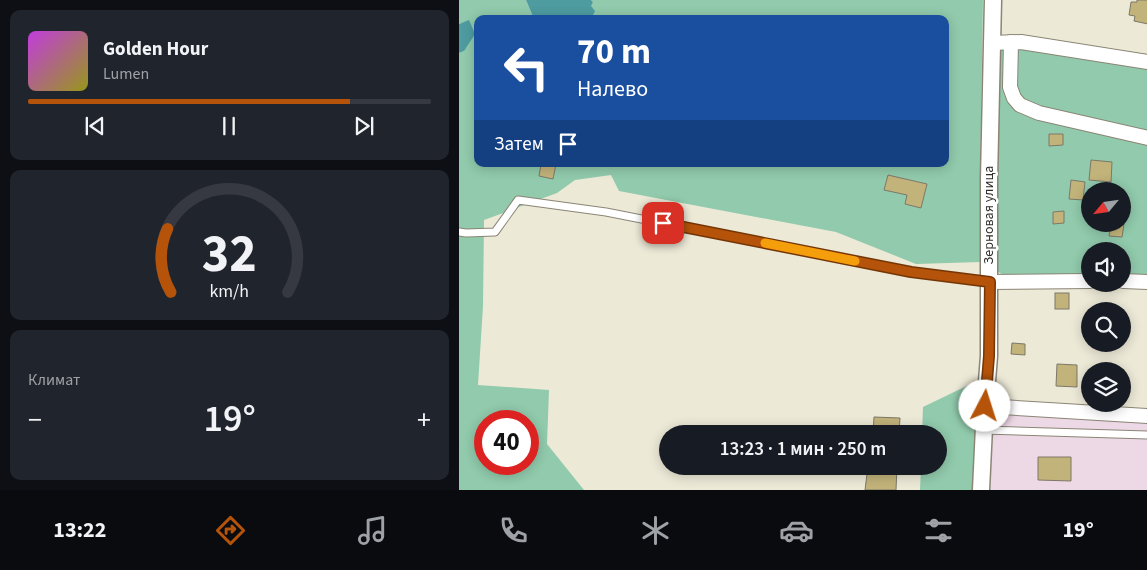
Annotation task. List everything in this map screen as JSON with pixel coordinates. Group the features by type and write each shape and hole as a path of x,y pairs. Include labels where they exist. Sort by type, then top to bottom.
{"street":[{"name":"Зерновая улица","path":"981,490 983,430 989,356 991,43 993,0"},
{"path":"1011,42 1010,87 1013,98 1020,105 1039,113 1147,138"},
{"path":"991,43 1021,42 1147,62"},
{"path":"990,282 1081,281"},
{"path":"1131,281 1147,282"},
{"path":"985,406 1147,416"}],"lane":[{"path":"459,232 466,234 495,232 518,200 606,212 911,272 990,282"},
{"path":"983,430 1147,435"}],"shaded area":[{"path":"993,413 1147,420 1147,490 987,490 990,417"}],"green space":[{"path":"459,0 526,0 532,15 474,15 474,167 949,167 949,15 592,15 590,6 593,2 591,0 983,0 980,183 981,262 916,264 836,232 619,191 611,175 575,180 557,193 484,220 483,306 478,385 549,390 547,444 584,490 459,490 459,53 464,51 461,23 459,24"},
{"path":"1008,36 1022,36 1147,54 1147,287 1131,287 1131,242 1081,242 1081,287 1005,286 1003,275 997,271 996,52"},
{"path":"979,380 974,490 920,490 921,475 947,475 947,425 922,425 923,407"}],"water":[{"path":"526,0 591,0 593,2 591,6 595,11 593,15 532,15"},
{"path":"469,20 474,36 464,51 459,53 459,24"}],"building":[{"path":"1137,0 1148,0 1148,24 1134,21 1135,16 1129,15 1131,2 1137,2"},
{"path":"1049,134 1063,134 1063,145 1049,146"},
{"path":"1091,160 1112,162 1111,182 1089,180"},
{"path":"540,167 555,167 553,179 539,176"},
{"path":"888,175 927,184 921,208 905,204 907,195 884,190"},
{"path":"1071,180 1085,182 1081,182 1081,200 1069,199"},
{"path":"1064,211 1064,223 1053,224 1053,212"},
{"path":"1110,232 1123,232 1122,237 1109,236"},
{"path":"1055,293 1069,293 1069,309 1055,309"},
{"path":"1012,343 1025,344 1025,355 1011,354"},
{"path":"1057,364 1077,365 1077,387 1056,386"},
{"path":"874,417 900,418 900,425 874,425"},
{"path":"1038,457 1071,457 1071,481 1038,480"},
{"path":"867,475 897,475 896,490 865,490"}],"slow traffic":[{"path":"765,243 855,261"}],"route":[{"path":"663,223 911,272 990,282 989,356 985,406"}]}
